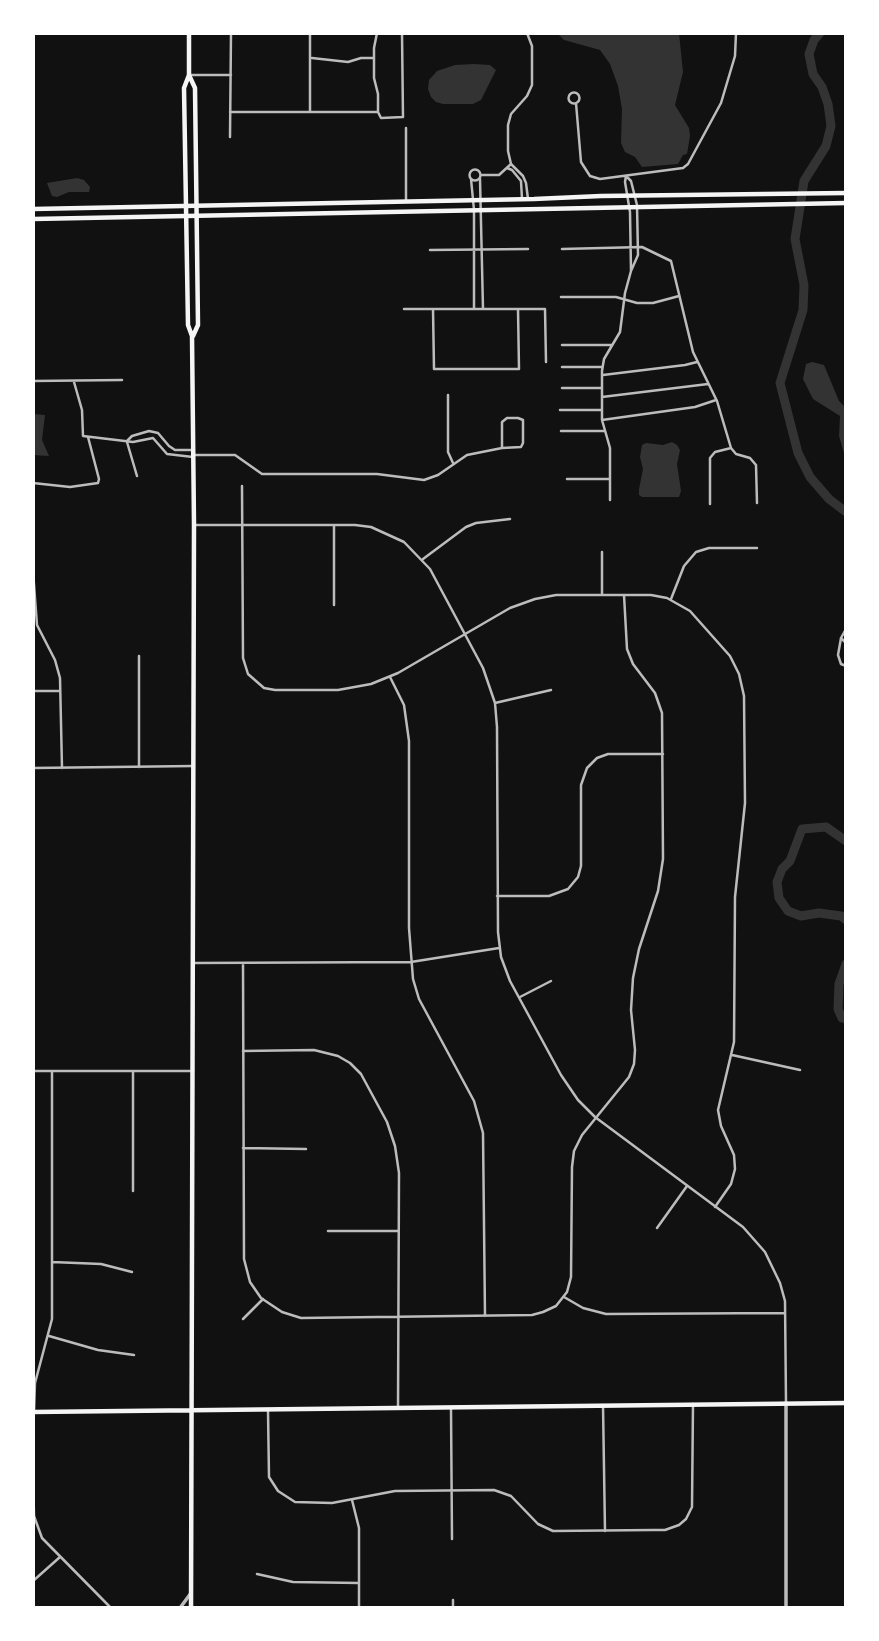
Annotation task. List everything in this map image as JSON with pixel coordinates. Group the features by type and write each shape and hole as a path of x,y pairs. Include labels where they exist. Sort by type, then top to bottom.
{"main road":[{"path":"189,33 189,75 184,88 188,325 192,336 194,525 191,1608"},
{"path":"189,75 195,88 197,206 198,325 192,336"},
{"path":"33,219 482,210 628,200 846,193"},
{"path":"33,209 472,200 637,200 778,204 846,202"},
{"path":"34,1412 846,1403"}],"street":[{"path":"230,137 232,33"},
{"path":"310,33 310,112"},
{"path":"377,33 374,58 378,112 381,118 403,117 402,33"},
{"path":"525,200 523,176 511,164 508,151 509,119 516,106 529,92 532,82 532,46 527,33"},
{"path":"576,103 583,169 596,179 680,169 688,164 721,103 735,56 736,33"},
{"path":"310,58 348,62 374,58"},
{"path":"189,75 231,75"},
{"path":"230,112 378,112"},
{"path":"405,128 406,201"},
{"path":"471,179 475,181 480,177 499,175 511,164"},
{"path":"507,168 521,181 525,200"},
{"path":"474,309 474,210 470,174 474,170 479,171 480,177 483,309"},
{"path":"610,500 610,448 602,420 602,367 620,332 634,248 637,200 631,181 626,176"},
{"path":"626,176 637,262 631,271"},
{"path":"562,249 645,247 671,261 697,362 717,400 731,447 736,454 750,458 756,465 757,503"},
{"path":"430,250 528,249"},
{"path":"561,297 624,299 637,303 653,303 679,296"},
{"path":"404,309 545,309 546,362"},
{"path":"433,309 434,369 519,369 518,309"},
{"path":"562,345 612,345"},
{"path":"602,375 697,362"},
{"path":"562,367 602,367"},
{"path":"33,381 122,380"},
{"path":"33,483 72,487 99,482 74,382"},
{"path":"602,397 708,384"},
{"path":"562,388 602,388"},
{"path":"448,395 448,452 453,463"},
{"path":"602,420 695,407 717,400"},
{"path":"561,410 602,410"},
{"path":"86,437 132,442 153,438 167,454 235,455 262,474 377,474 421,480 432,479 453,463 476,452 521,447 521,418 503,420 502,448"},
{"path":"127,440 149,430 158,433 175,450 193,454"},
{"path":"561,431 605,431"},
{"path":"141,433 144,439"},
{"path":"127,440 137,476"},
{"path":"710,504 711,457 715,452 731,447"},
{"path":"567,479 610,480"},
{"path":"242,486 242,656 245,670 253,681 264,688 338,690 367,686 390,677 510,608 534,599 556,596 651,595 671,599 690,611 723,647 738,670 744,692 746,799 735,897 735,1031 718,1112 720,1126 734,1155 735,1169 731,1184 715,1207"},
{"path":"423,559 466,527 510,519"},
{"path":"194,525 359,525 384,531 404,542 423,559 465,633 485,672 495,703 499,948 506,972 567,1085 578,1100 595,1117 746,1230 765,1252 781,1285 785,1312 786,1608"},
{"path":"334,525 334,605"},
{"path":"671,599 684,566 696,552 709,548 757,548"},
{"path":"602,552 603,595"},
{"path":"33,571 37,625 56,662 60,691 62,768"},
{"path":"243,963 244,1262 250,1282 263,1299 282,1312 302,1318 539,1314 554,1307 564,1297 572,1275 573,1156 579,1139 626,1081 634,1062 631,1010 633,978 639,949 658,891 663,859 663,718 659,702 633,664 627,649 624,595"},
{"path":"846,629 841,638 839,660 846,666"},
{"path":"841,638 846,643"},
{"path":"139,656 139,767"},
{"path":"390,677 404,705 410,741 409,928 417,995 472,1097 482,1126 485,1151 485,1316"},
{"path":"495,703 551,690"},
{"path":"33,691 60,691"},
{"path":"497,896 549,896 568,889 578,877 581,866 581,788 587,768 597,758 608,754 663,754"},
{"path":"33,768 194,766"},
{"path":"193,963 411,962 499,948"},
{"path":"519,998 551,981"},
{"path":"243,1051 321,1051 340,1057 356,1069 387,1122 395,1146 398,1172 398,1408"},
{"path":"732,1055 800,1070"},
{"path":"33,1071 193,1072"},
{"path":"34,1412 35,1386 52,1319 52,1071"},
{"path":"133,1071 133,1191"},
{"path":"243,1148 306,1149"},
{"path":"657,1228 687,1186"},
{"path":"328,1231 398,1231"},
{"path":"52,1262 101,1264 132,1272"},
{"path":"564,1297 583,1308 606,1314 785,1312"},
{"path":"243,1318 263,1299"},
{"path":"49,1335 98,1350 134,1355"},
{"path":"33,1366 39,1368"},
{"path":"268,1410 267,1466 271,1481 283,1496 300,1503 332,1503 394,1491 494,1490 514,1499 540,1526 552,1531 605,1531 662,1530 675,1527 688,1515 694,1501 693,1404"},
{"path":"603,1405 605,1531"},
{"path":"451,1407 452,1539"},
{"path":"33,1475 37,1527 48,1545 111,1608"},
{"path":"352,1499 359,1528 359,1608"},
{"path":"33,1581 60,1557"},
{"path":"257,1574 293,1582 359,1583"},
{"path":"180,1608 191,1593"},
{"path":"453,1600 453,1608"}],"shaded area":[{"path":"557,33 679,33 683,72 675,105 689,128 690,136 687,154 683,155 678,164 642,167 635,157 625,152 621,143 622,109 610,64 600,50 564,40"},
{"path":"455,65 490,65 496,70 481,100 473,104 443,104 431,97 429,80 437,71"},
{"path":"77,178 84,180 90,187 89,192 69,192 57,197 52,196 47,183"},
{"path":"812,362 824,365 839,401 846,408 846,460 839,436 840,416 813,399 803,379 806,364"},
{"path":"33,414 45,415 42,440 49,456 33,455"},
{"path":"672,442 680,450 677,464 681,491 679,497 642,497 639,495 639,489 643,469 640,457 642,445"}],"waterway":[{"path":"820,33 809,54 813,74 822,87 828,104 831,126 826,146 804,181 795,239 804,285 803,310 780,383 798,453 810,477 829,499 846,512"},
{"path":"846,841 826,827 802,829 790,861 782,869 777,882 779,898 788,911 801,916 819,913 841,916 846,920"},
{"path":"846,964 839,984 838,1009 842,1018 846,1019"}]}
